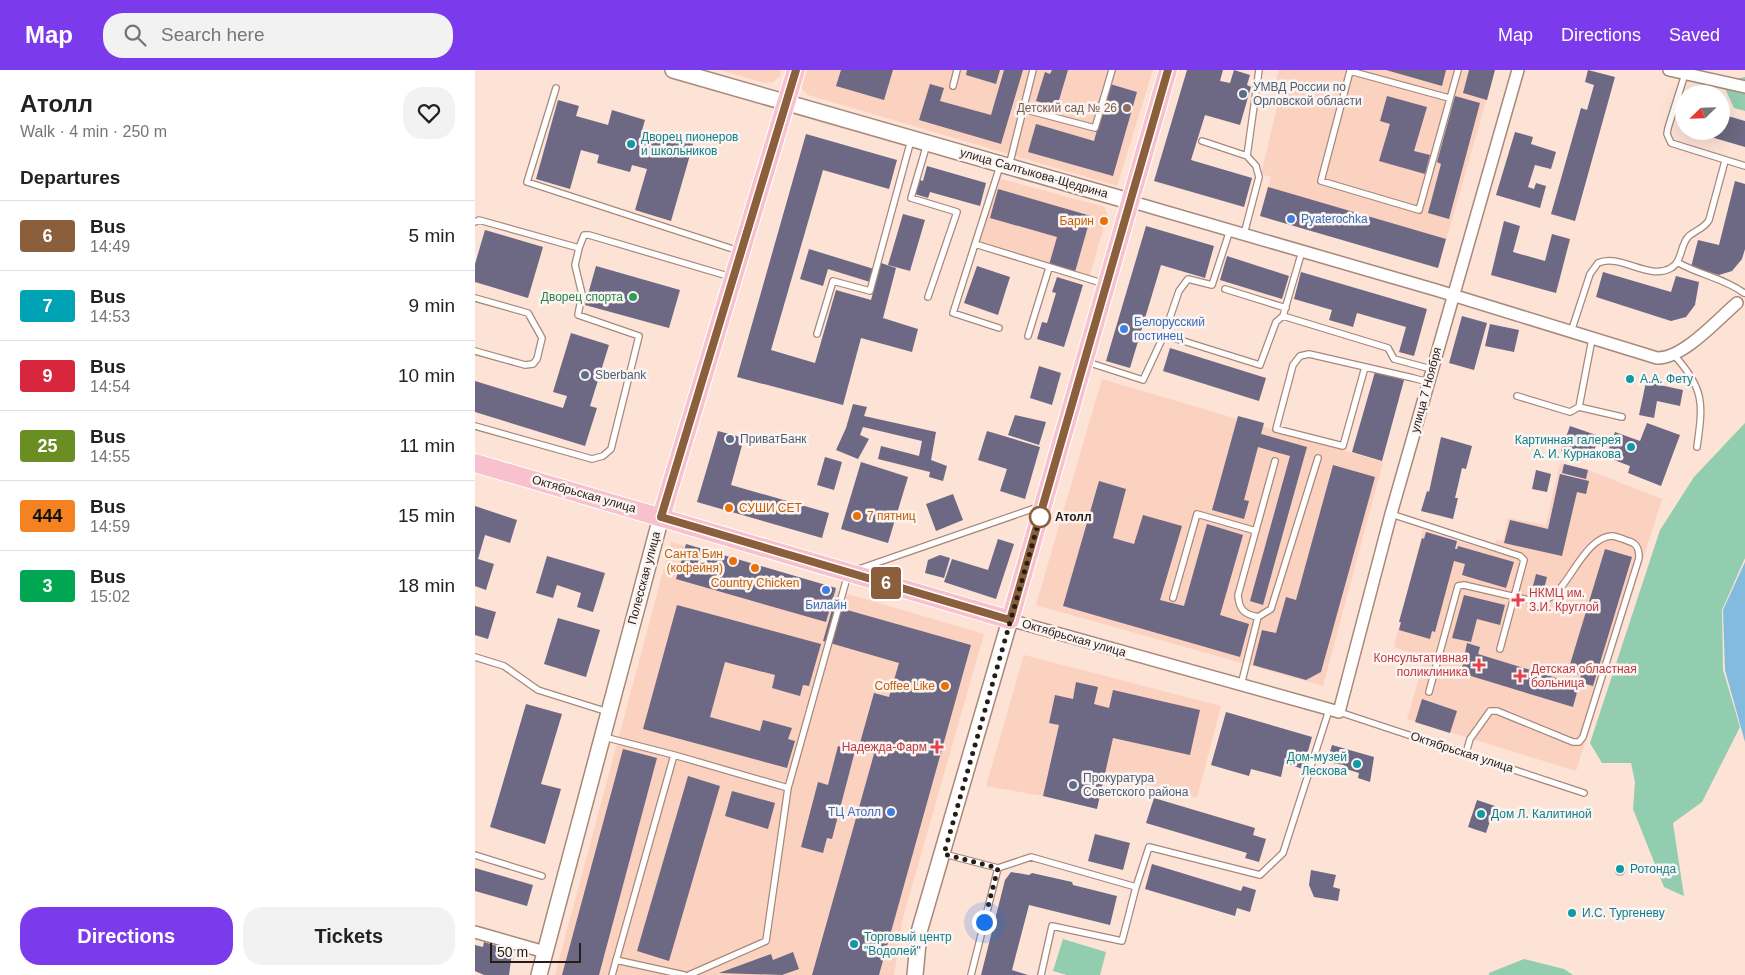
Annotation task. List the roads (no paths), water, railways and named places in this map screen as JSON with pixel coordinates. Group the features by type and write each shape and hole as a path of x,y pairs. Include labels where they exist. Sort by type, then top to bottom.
{"main road":[{"name":"улица Салтыкова-Щедрина","path":"673,70 1129,200"},
{"name":"Полесская улица","path":"539,975 661,517 796,70"},
{"path":"915,975 919,932 944,854 1129,200 1168,70"},
{"name":"Октябрьская улица","path":"475,463 1010,620"}],"street":[{"name":"улица 7 Ноября","path":"1334,711 1518,70"},
{"path":"1669,70 1688,72 1745,86"},
{"name":"улица Салтыкова-Щедрина","path":"1129,200 1452,295 1657,358 1674,355"},
{"path":"1674,355 1737,303"},
{"name":"Октябрьская улица","path":"1010,620 1334,711"},
{"path":"475,932 545,952"}],"lane":[{"path":"953,86 957,70"},
{"path":"999,328 953,313 975,244 1005,165 1033,70"},
{"path":"1023,109 1095,128 1112,70"},
{"path":"1247,156 1259,70"},
{"path":"1449,98 1351,71 1321,181 1419,210 1457,70"},
{"path":"1688,72 1668,128 1669,140 1676,146 1745,166"},
{"path":"556,88 527,182 741,252"},
{"path":"817,334 833,281 870,291 911,138"},
{"path":"1202,141 1247,156 1256,166 1259,177 1244,234"},
{"path":"927,143 911,198 957,212 928,297"},
{"path":"1571,332 1590,274 1598,263 1611,261 1659,271 1672,268 1689,237 1705,227 1709,220 1725,160"},
{"path":"475,222 479,220 579,248"},
{"path":"1084,362 1143,380 1164,335 1179,291 1188,279 1212,285 1230,230"},
{"path":"475,426 592,458 603,456 611,448 639,336 577,315 582,294 575,265 584,235 733,278"},
{"path":"975,244 1105,284"},
{"path":"1164,335 1260,365 1276,322 1283,316 1286,308 1302,251"},
{"path":"1677,262 1691,270 1730,282 1745,292 1737,303"},
{"path":"1028,336 1049,268"},
{"path":"1225,289 1286,308"},
{"path":"475,298 528,313 542,338 537,359 533,364 525,365 475,351"},
{"path":"1283,316 1388,348 1393,359 1431,369"},
{"path":"1579,407 1592,339"},
{"path":"1365,367 1343,446 1276,429 1293,365 1300,356 1309,354 1365,367 1428,382"},
{"path":"1674,355 1689,372 1700,391 1701,418 1697,447"},
{"path":"1517,396 1570,412 1579,407 1622,417"},
{"path":"1275,462 1239,595 1239,606 1245,614 1258,617 1271,610 1318,458"},
{"path":"689,975 766,941 788,788 849,572 1043,506"},
{"path":"1173,598 1197,514 1256,531"},
{"path":"1391,514 1520,556 1524,560 1524,566 1500,650"},
{"path":"1429,692 1458,586 1464,585 1537,602 1548,599 1557,593 1596,542 1613,536 1632,542 1639,549 1639,558 1583,737 1579,742 1573,742 1497,711 1490,711 1471,739 1466,753"},
{"path":"1241,685 1258,617"},
{"path":"475,657 505,666 538,690 608,712"},
{"path":"1041,975 1053,926 1122,941 1149,847 1260,875 1283,853 1334,711"},
{"name":"Октябрьская улица","path":"1334,711 1584,793"},
{"path":"602,737 788,788"},
{"path":"612,975 673,755"},
{"path":"944,854 998,868 1031,857 1136,887"},
{"path":"475,856 542,876"},
{"path":"971,975 998,868"},
{"path":"616,960 684,975"}],"water":[{"path":"1745,562 1745,742 1725,670 1723,610"}],"place":[{"name":"УМВД России по Орловской области","path":"1243,94"},
{"name":"Детский сад № 26","path":"1127,108"},
{"name":"Дворец пионеров и школьников","path":"631,144"},
{"name":"Pyaterochka","path":"1291,219"},
{"name":"Барин","path":"1104,221"},
{"name":"Дворец спорта","path":"633,297"},
{"name":"Белорусский гостинец","path":"1124,329"},
{"name":"Sberbank","path":"585,375"},
{"name":"А.А. Фету","path":"1630,379"},
{"name":"ПриватБанк","path":"730,439"},
{"name":"Картинная галерея А. И. Курнакова","path":"1631,447"},
{"name":"СУШИ СЕТ","path":"729,508"},
{"name":"7 пятниц","path":"857,516"},
{"name":"Атолл","path":"1040,517"},
{"name":"Санта Бин (кофейня)","path":"733,561"},
{"name":"Country Chicken","path":"755,568"},
{"name":"Билайн","path":"826,590"},
{"name":"НКМЦ им. З.И. Круглой","path":"1518,600"},
{"name":"Консультативная поликлиника","path":"1479,665"},
{"name":"Детская областная больница","path":"1520,676"},
{"name":"Coffee Like","path":"945,686"},
{"name":"Надежда-Фарм","path":"937,747"},
{"name":"Дом-музей Лескова","path":"1357,764"},
{"name":"Прокуратура Советского района","path":"1073,785"},
{"name":"ТЦ Атолл","path":"891,812"},
{"name":"Дом Л. Калитиной","path":"1481,814"},
{"name":"Ротонда","path":"1620,869"},
{"name":"И.С. Тургеневу","path":"1572,913"},
{"name":"Торговый центр \"Водолей\"","path":"854,944"}]}
